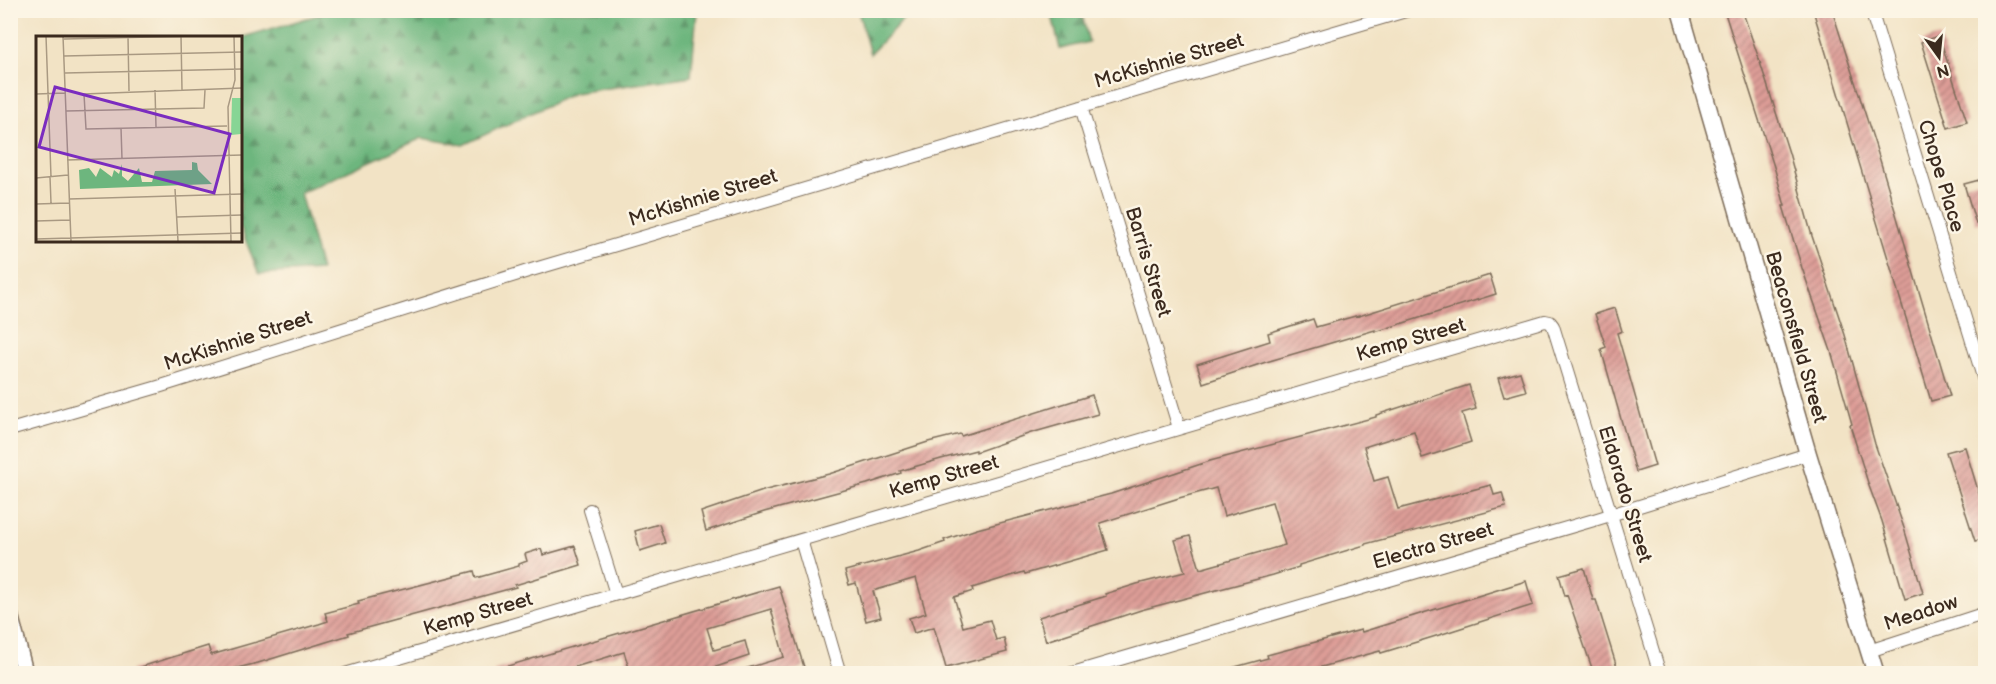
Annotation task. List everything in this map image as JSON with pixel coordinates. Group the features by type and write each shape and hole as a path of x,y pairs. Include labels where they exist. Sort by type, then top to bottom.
{"street":[{"name":"McKishnie Street","path":"10,430 158,387 550,264 1409,10"},
{"name":"Beaconsfield Street","path":"1680,10 1808,454 1876,674"},
{"name":"Chope Place","path":"1870,10 1986,387"},
{"name":"Barris Street","path":"1081,107 1179,428"},
{"name":"Kemp Street","path":"345,674 1545,321 1554,326"},
{"name":"Eldorado Street","path":"1554,326 1660,674"},
{"name":"Electra Street","path":"1069,674 1611,515 1808,454"},
{"path":"590,510 616,594"},
{"path":"801,540 840,674"},
{"name":"Meadow","path":"1869,651 1986,613"},
{"path":"10,616 26,674"}],"green space":[{"path":"858,10 908,11 906,16 870,54"},
{"path":"331,11 697,11 691,76 574,93 463,145 422,138 300,193 321,270 259,274 242,231 242,37"},
{"path":"1051,11 1081,11 1089,42 1060,49"}],"building":[{"path":"1724,10 1742,10 1845,335 1875,444 1904,528 1923,593 1905,599 1850,425 1852,424 1831,351 1802,268 1783,206 1785,206 1775,170"},
{"path":"1813,10 1832,10 1880,160 1950,396 1931,401"},
{"path":"1939,36 1967,122 1948,128 1921,42"},
{"path":"1983,179 1986,188 1986,221 1976,224 1964,184"},
{"path":"1490,275 1496,294 1203,383 1197,364 1270,341 1268,333 1313,319 1316,327 1359,316"},
{"path":"1615,308 1622,331 1617,333 1655,466 1636,472 1601,349 1606,347 1595,314"},
{"path":"1520,372 1526,391 1504,397 1498,378"},
{"path":"1469,385 1476,409 1462,413 1471,442 1422,458 1414,431 1364,447 1374,481 1388,477 1398,509 1491,485 1494,495 1502,493 1506,507 1365,544 1273,575 1141,610 1046,641 1039,617 1137,584 1185,572 1175,540 1190,536 1200,569 1285,545 1272,502 1224,516 1216,488 1179,498 1100,523 1108,550 1025,574 1024,572 972,588 973,591 954,597 963,627 990,620 996,640 1004,638 1007,652 946,668 934,627 914,633 909,618 926,613 916,578 873,591 881,617 866,621 856,583 849,585 845,571 919,551 977,529 1111,494 1210,461 1376,417 1376,415"},
{"path":"1092,395 1098,414 976,452 976,450 900,471 901,473 867,484 764,512 706,531 701,512 766,490 829,474 928,442 960,434 961,436"},
{"path":"1965,447 1980,497 1982,496 1986,509 1986,538 1975,541 1946,452"},
{"path":"659,524 665,543 640,551 635,531"},
{"path":"575,546 581,565 515,585 516,587 348,633 349,635 258,663 212,674 131,674 131,670 208,646 211,655 319,624 328,621 325,613 359,604 358,601 474,571 476,578 519,566 527,561 525,554 541,549 543,555"},
{"path":"1584,568 1619,674 1594,674 1567,595 1565,596 1559,575"},
{"path":"1526,581 1533,605 1381,653 1380,651 1296,674 1225,674 1224,670 1268,658 1267,655 1361,630 1362,632"},
{"path":"779,586 804,667 783,674 742,674 741,670 784,657 771,609 707,628 714,650 745,641 749,656 701,672 700,668 684,674 631,674 624,652 575,667 577,673 495,674 494,670"}]}
